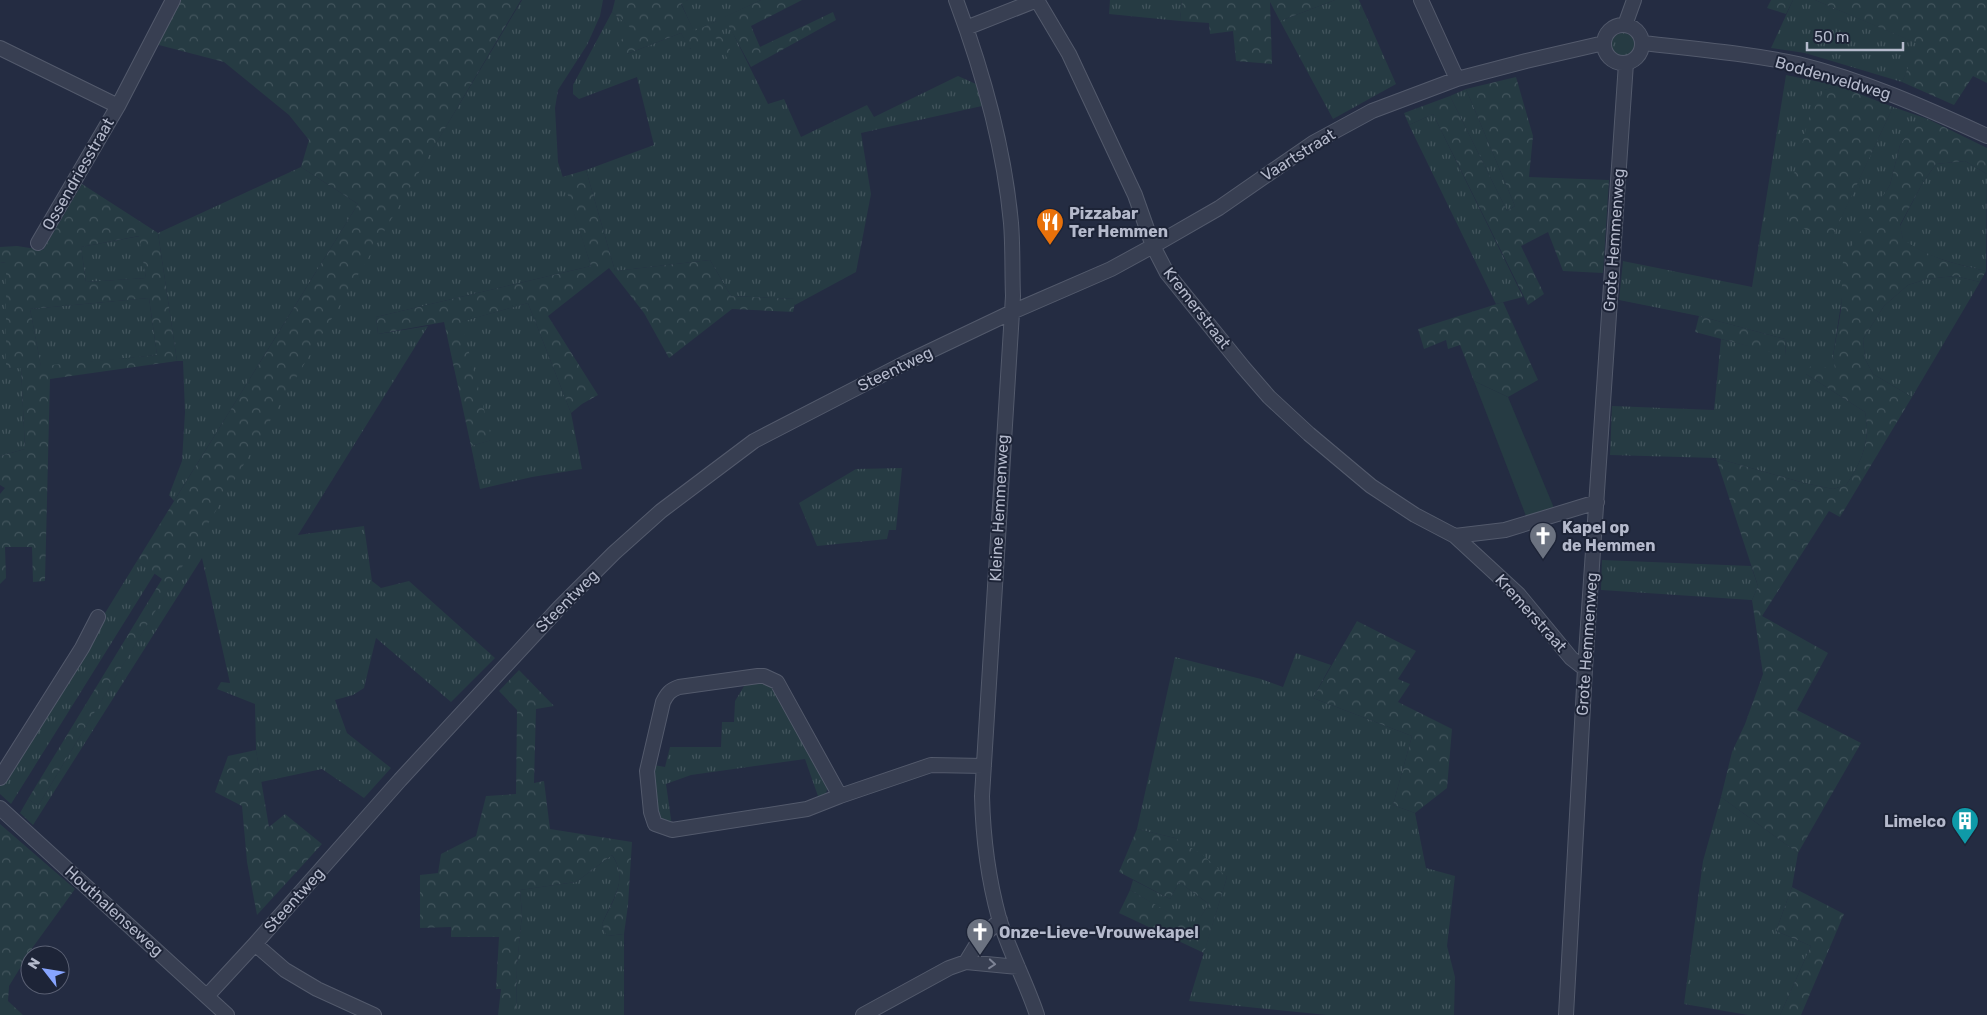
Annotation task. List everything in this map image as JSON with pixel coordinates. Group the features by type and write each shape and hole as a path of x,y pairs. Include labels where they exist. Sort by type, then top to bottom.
{"street":[{"name":"Ossendriesstraat","path":"38,243 118,106 173,0"},
{"name":"Kleine Hemmenweg","path":"956,0 992,111 1005,178 1011,224 1013,296 984,766 983,831 991,884 1000,920 1037,1015"},
{"name":"Kremerstraat","path":"966,28 1037,0 1078,71 1136,195 1153,246 1167,272 1269,397 1309,434 1371,486 1415,515 1455,536 1519,595 1571,658 1585,669"},
{"path":"1421,0 1457,79"},
{"path":"1625,24 1634,0"},
{"path":"1625,24 1635,29 1642,38 1643,43 1640,54 1626,64 1615,62 1604,49 1608,32 1618,25 1625,24"},
{"name":"Vaartstraat","path":"1012,312 1111,268 1153,246 1218,208 1313,144 1372,111 1457,79 1604,43"},
{"name":"Boddenveldweg","path":"1643,43 1798,64 1896,96 1987,136"},
{"name":"Ossendriesstraat","path":"0,48 118,106"},
{"name":"Grote Hemmenweg","path":"1566,1015 1585,669 1626,64"},
{"name":"Steentweg","path":"207,996 502,668 607,560 661,511 754,441 847,392 1012,312"},
{"path":"1455,536 1505,530 1597,502"},
{"path":"0,778 82,648 98,617"},
{"path":"840,796 781,687 771,678 758,676 679,687 672,689 663,702 647,771 651,812 655,824 672,830 807,809 931,765 984,766"},
{"name":"Houthalenseweg","path":"0,808 228,1015"},
{"path":"966,962 980,939 1000,920"},
{"path":"255,944 285,970 317,989 374,1015"},
{"path":"863,1015 949,968 966,962 1018,967"}],"green space":[{"path":"180,0 521,0 376,245 38,806 28,799 162,579 137,561 358,204 301,167 309,140 289,115 224,62 155,44"},
{"path":"522,0 603,0 600,16 587,45 558,90 555,108 558,162 591,266 376,317 378,334 428,326 298,535 364,526 372,581 381,588 409,581 495,658 451,702 376,638 364,688 353,695 335,700 347,733 391,768 364,798 322,769 261,782 256,750 255,704 217,689 221,682 230,683 202,558 33,825 20,813 28,799 38,806"},
{"path":"615,0 688,0 681,4 694,31 717,21 736,63 731,65 716,38 689,49 681,33 627,54 618,43 632,29 612,12"},
{"path":"688,0 761,0 725,17 768,104 784,99 801,137 867,105 874,117 958,76 976,84 982,106 861,133 871,194 856,272 795,305 795,299 731,296 710,260 615,271 586,170 654,145 637,77 579,99 573,94 573,85 612,12 633,29 627,54 681,33 690,49 717,21 694,32 681,3"},
{"path":"761,0 802,0 751,26 760,47 833,12 836,20 751,67 724,17"},
{"path":"1110,0 1182,0 1180,21 1109,14"},
{"path":"1182,0 1335,0 1280,21 1270,2 1272,64 1236,61 1233,31 1210,34 1209,23 1180,21"},
{"path":"1335,0 1359,0 1396,84 1333,119 1280,21"},
{"path":"1771,0 1793,0 1786,14 1767,8"},
{"path":"1793,0 1815,0 1919,44 1902,82 1805,53 1771,48"},
{"path":"1815,0 1987,0 1987,83 1973,76 1954,105 1902,82 1918,44"},
{"path":"1623,33 1632,36 1635,45 1632,54 1623,57 1614,54 1611,45 1614,36"},
{"path":"1786,75 1839,86 1824,90 1831,239 1893,107 1928,119 1914,126 1900,145 1890,185 1871,216 1843,291 1833,356 1837,376 1806,374 1865,412 1867,422 1866,441 1857,468 1846,485 1833,489 1804,483 1716,458 1610,455 1612,406 1714,410 1721,339 1786,355 1785,339 1699,316 1619,300 1623,261 1752,287"},
{"path":"1516,77 1533,136 1529,177 1609,180 1603,273 1563,271 1548,232 1521,246 1544,294 1528,305 1433,114 1409,125 1404,113 1450,96 1507,211 1515,206 1466,89"},
{"path":"1839,86 1893,107 1831,240 1788,222 1788,197 1809,118 1824,90"},
{"path":"1466,89 1515,206 1507,211 1450,96"},
{"path":"1433,114 1523,297 1496,304 1409,125"},
{"path":"1928,119 1987,148 1987,174 1965,161 1936,164 1922,184 1900,225 1903,239 1932,256 1986,271 1980,282 1955,276 1927,279 1908,285 1884,306 1863,339 1865,359 1873,374 1912,397 1840,517 1829,511 1762,616 1828,653 1797,710 1861,743 1798,853 1721,797 1732,752 1745,724 1763,674 1752,600 1758,586 1716,458 1804,483 1833,489 1846,485 1852,476 1861,459 1866,441 1867,422 1865,412 1806,374 1814,360 1836,375 1833,356 1841,310 1843,259 1890,185 1900,145 1914,125"},
{"path":"1965,161 1987,174 1986,271 1953,263 1922,251 1903,240 1900,226 1922,184 1936,164"},
{"path":"301,167 358,204 174,501 169,495 182,461 185,412 183,361 177,361 158,233"},
{"path":"586,170 615,271 710,260 731,296 796,299 793,312 732,309 669,358 644,313 609,268 548,316 598,395 571,413 528,303 461,322 492,440 471,446 444,322 378,334 376,317 591,266 562,177"},
{"path":"82,184 158,233 177,361 50,379 45,581 33,582 32,547 5,547 6,578 0,584 0,494 5,488 0,485 0,456 25,449 21,368 6,369 6,262 0,263 0,247 17,246 43,250","holes":["139,236 146,278 86,282 81,247","149,298 157,355 41,366 30,309"]},
{"path":"140,236 146,278 86,282 81,247"},
{"path":"6,262 6,369 21,367 25,449 0,456 0,263"},
{"path":"1955,276 1980,282 1912,397 1873,374 1865,359 1863,339 1884,306 1908,285 1927,279"},
{"path":"149,298 157,355 41,367 30,309"},
{"path":"1503,302 1538,380 1508,397 1474,381 1460,345 1448,349 1446,340 1424,349 1418,329"},
{"path":"528,303 571,413 582,469 532,477 480,489 471,446 491,440 460,322"},
{"path":"1699,316 1785,339 1786,356 1695,332"},
{"path":"1474,381 1508,397 1554,508 1526,516"},
{"path":"902,468 896,530 889,530 887,539 817,546 799,503 856,469"},
{"path":"1602,560 1751,566 1758,586 1752,600 1601,590"},
{"path":"137,561 155,573 11,804 0,794 0,784"},
{"path":"1357,621 1416,651 1398,679 1410,684 1398,702 1452,729 1447,788 1415,813 1393,805 1412,736 1313,698"},
{"path":"1296,653 1331,665 1313,698 1412,736 1393,805 1415,813 1426,868 1455,876 1447,946 1455,977 1454,1015 1327,1015 1189,1001 1227,877 1175,838 1137,829 1175,657 1261,679 1283,687"},
{"path":"519,670 554,706 536,709 534,783 544,781 550,829 632,842 624,934 607,936 602,924 614,898 619,881 617,864 612,855 576,882 520,890 522,914 517,965 516,1015 498,1015 501,989 496,989 499,937 451,937 451,927 420,928 420,875 438,873 441,854 476,836 486,796 516,794 517,710 499,691"},
{"path":"761,681 771,683 828,786 826,793 819,799 805,759 691,775 666,784 672,826 659,822 652,776 654,765 665,767 670,747 721,747 722,722 734,722 735,701 746,683"},
{"path":"256,750 269,827 285,814 322,844 257,915 247,862 242,806 215,792 228,756"},
{"path":"1721,797 1798,853 1792,887 1776,931 1811,946 1780,1015 1748,1015 1684,1004 1703,861"},
{"path":"0,824 75,889 34,945 20,945 20,968 9,986 8,1001 23,1015 0,1015"},
{"path":"1137,829 1175,838 1203,855 1227,877 1204,953 1119,913 1130,890 1194,927 1209,904 1179,882 1170,899 1119,872"},
{"path":"612,855 617,864 619,881 602,924 607,936 624,934 624,1015 516,1015 517,965 522,914 520,890 576,882"},
{"path":"1133,880 1170,899 1179,882 1209,904 1194,928 1130,890"},
{"path":"1792,887 1844,914 1801,1015 1780,1015 1811,946 1776,931"}],"place":[{"name":"Pizzabar Ter Hemmen","path":"1050,246"},
{"name":"Kapel op de Hemmen","path":"1543,560"},
{"name":"Limelco","path":"1965,845"},
{"name":"Onze-Lieve-Vrouwekapel","path":"980,956"}]}
